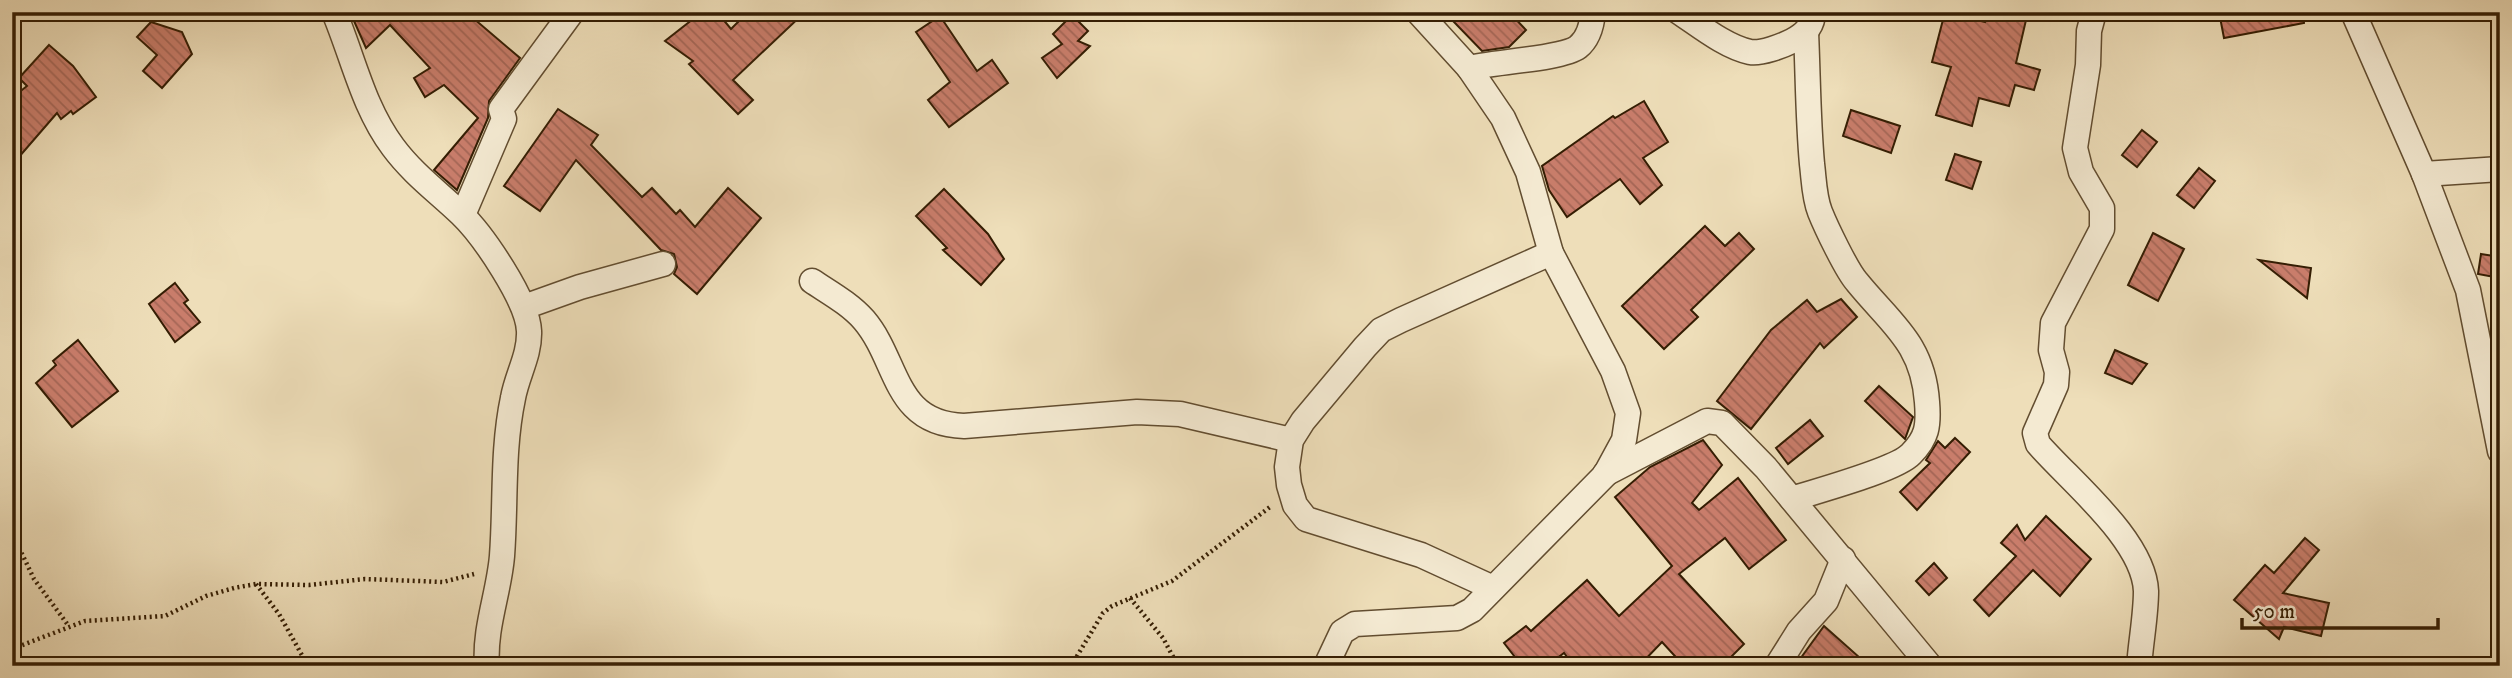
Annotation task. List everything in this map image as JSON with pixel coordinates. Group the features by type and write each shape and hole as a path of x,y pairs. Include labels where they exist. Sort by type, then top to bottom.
{"street":[{"path":"334,12 359,84 392,146 428,186 463,215 515,288 524,307 529,331 525,363 513,396 506,452 502,559 488,631 487,666"},
{"path":"463,215 504,119 501,108 572,12"},
{"path":"1326,666 1342,632 1355,624 1457,618 1472,610 1605,475 1624,440 1628,413 1613,371 1551,253 1528,172 1503,118 1469,68 1419,12"},
{"path":"1469,68 1555,55 1577,47 1592,25 1593,12"},
{"path":"1679,12 1714,35 1751,52 1784,45 1810,22"},
{"path":"2094,12 2089,31 2088,65 2075,148 2081,172 2102,208 2102,229 2053,323 2051,350 2057,372 2056,385 2035,433 2038,444 2127,540 2140,561 2146,590 2140,656"},
{"path":"2353,12 2424,174 2468,290 2498,417 2500,451"},
{"path":"1792,499 1852,481 1904,459 1921,445 1927,435 1929,422 1926,378 1916,355 1902,331 1853,276 1816,201 1809,132 1810,22"},
{"path":"2424,174 2500,169"},
{"path":"1493,588 1421,555 1306,519 1295,505 1289,485 1287,467 1291,440 1303,421 1381,330 1551,253"},
{"path":"524,307 580,287 663,264"},
{"path":"812,281 863,319 900,390 911,404 921,413 948,425 1148,413 1180,414 1240,425 1291,440"},
{"path":"1605,475 1707,421 1722,424 1792,499 1930,666"},
{"path":"1777,666 1800,631 1826,601 1843,559"}],"path":[{"path":"1071,666 1103,613 1172,580 1264,512 1289,485"},
{"path":"12,533 34,579 68,625"},
{"path":"12,649 68,625 165,616 206,596 256,584 309,585 365,579 443,582 466,578 502,559"},
{"path":"256,584 279,614 308,666"},
{"path":"1130,598 1163,638 1178,666"}],"building":[{"path":"350,12 466,12 520,58 489,101 488,118 457,190 434,170 478,118 444,85 425,97 414,78 430,68 390,25 366,48"},
{"path":"702,12 717,12 731,29 748,12 805,12 733,80 753,100 738,114 689,64 693,61 665,41"},
{"path":"1464,12 1509,12 1526,30 1509,47 1482,51 1454,22"},
{"path":"1945,12 1985,22 1987,12 2026,20 2016,63 2040,70 2034,90 2015,85 2009,106 1979,98 1972,126 1936,115 1951,67 1932,62"},
{"path":"2219,12 2303,12 2304,23 2224,38"},
{"path":"1072,15 1088,31 1078,41 1090,46 1057,78 1042,58 1062,44 1053,34"},
{"path":"940,16 977,71 992,60 1008,83 949,127 928,100 950,82 916,32"},
{"path":"151,22 182,32 192,54 162,88 143,71 157,55 137,37"},
{"path":"49,45 73,66 96,97 73,114 71,111 61,119 57,113 12,165 12,98 27,86 19,78"},
{"path":"1644,101 1668,142 1643,158 1662,185 1640,204 1620,179 1567,217 1549,190 1542,166 1613,116 1615,118"},
{"path":"558,109 598,135 591,145 642,197 652,188 676,214 680,210 695,227 728,188 761,218 697,294 674,274 677,267 674,254 661,250 576,160 540,211 504,186"},
{"path":"1851,110 1900,126 1891,153 1843,136"},
{"path":"2142,130 2157,142 2137,167 2122,155"},
{"path":"1955,154 1981,162 1972,189 1946,180"},
{"path":"2199,168 2215,181 2194,208 2177,195"},
{"path":"944,189 988,234 1004,259 981,285 943,250 947,248 916,216"},
{"path":"1705,226 1725,246 1739,233 1754,249 1691,310 1698,317 1664,349 1622,306"},
{"path":"2153,233 2184,249 2158,301 2128,285"},
{"path":"2481,254 2500,257 2500,278 2478,274"},
{"path":"2259,260 2311,268 2307,298"},
{"path":"175,283 188,300 184,303 200,322 175,342 149,304"},
{"path":"1841,299 1857,317 1824,348 1820,343 1751,429 1717,401 1771,330 1807,300 1817,312"},
{"path":"78,340 118,391 72,427 36,383 56,365 53,361"},
{"path":"2115,350 2147,364 2132,384 2105,373"},
{"path":"1879,386 1913,417 1905,439 1865,401"},
{"path":"1810,420 1823,436 1788,464 1776,448"},
{"path":"1955,438 1970,452 1917,510 1900,492 1930,463 1926,460 1938,441 1945,448"},
{"path":"1703,440 1722,465 1692,503 1699,510 1738,478 1786,540 1749,569 1725,538 1679,574 1744,644 1722,666 1684,666 1662,642 1639,666 1574,666 1564,653 1547,666 1522,666 1504,643 1526,626 1531,631 1587,580 1619,616 1672,566 1615,497 1650,467"},
{"path":"2046,516 2091,559 2060,596 2033,570 1989,616 1974,600 2016,556 2001,543 2017,525 2025,540"},
{"path":"2305,538 2319,550 2283,593 2329,603 2321,636 2284,627 2279,639 2234,600 2265,565 2274,573"},
{"path":"1934,563 1947,578 1929,595 1916,581"},
{"path":"1824,626 1869,666 1795,666"}]}
